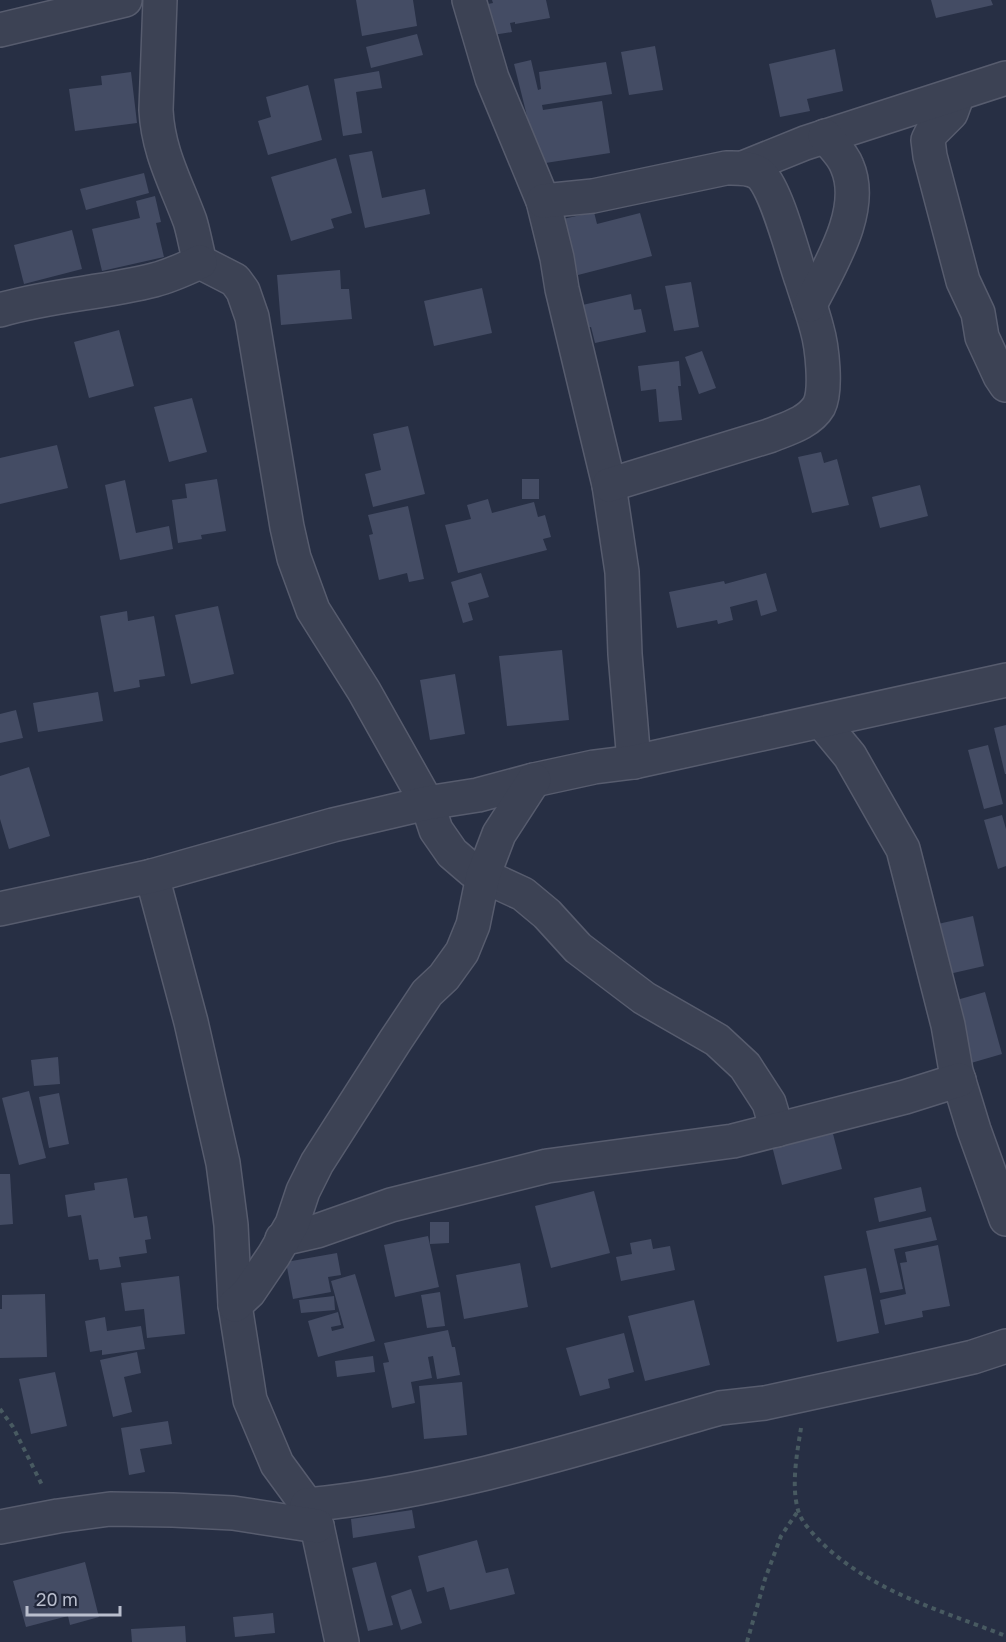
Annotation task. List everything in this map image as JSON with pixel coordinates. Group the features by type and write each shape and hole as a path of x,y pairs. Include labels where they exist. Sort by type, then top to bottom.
{"street":[{"path":"0,30 125,0"},
{"path":"160,0 156,82 159,140 162,154 191,224 200,262 235,280 243,291 252,317 287,526 300,576 313,610 364,691 427,803 436,830 447,846 463,863 483,876 523,894 546,914 578,948 644,998 717,1040 745,1066 768,1103 777,1130"},
{"path":"469,0 492,78 543,201 609,485 622,572 634,762"},
{"path":"743,168 825,136 1006,78"},
{"path":"958,94 951,113 932,132 928,140 930,156 963,281 978,313 982,337 1006,385"},
{"path":"810,305 840,243 853,205 852,179 849,169 825,136"},
{"path":"543,201 593,196 726,168 743,168 759,173 768,184 780,215 818,330 822,356 822,390 820,404 812,415 792,427 769,436 609,485"},
{"path":"0,310 66,295 153,280 177,273 200,262"},
{"path":"0,909 152,876 333,825 427,803 478,795 594,767 634,762 1006,680"},
{"path":"822,722 850,756 903,849 948,1025 959,1080 974,1130 1006,1219"},
{"path":"235,1305 261,1276 292,1224 303,1191 317,1162 426,993 444,977 462,952 473,925 483,876 499,834 534,780"},
{"path":"152,876 191,1022 224,1162 231,1226 235,1305 250,1400 277,1464 312,1516 342,1642"},
{"path":"282,1239 317,1231 391,1205 546,1166 733,1141 905,1097 959,1080"},
{"path":"0,1527 110,1509 312,1516 398,1493 446,1484 720,1408 765,1403 973,1357 1006,1346"}],"path":[{"path":"809,1392 797,1462 798,1510 804,1524 833,1555 875,1583 1006,1636"},
{"path":"0,1409 13,1427 58,1516"},
{"path":"747,1642 765,1579 781,1536 798,1510"}],"building":[{"path":"356,0 413,0 417,26 362,36"},
{"path":"492,0 546,0 550,18 510,23 512,32 493,35 488,4 493,3"},
{"path":"931,0 991,0 993,5 936,18"},
{"path":"417,34 423,55 371,68 366,47"},
{"path":"655,46 663,90 629,95 621,52"},
{"path":"835,49 843,91 807,99 810,111 780,117 769,64"},
{"path":"531,60 538,90 541,89 539,72 606,62 612,94 542,105 543,110 602,101 610,153 539,164 514,64"},
{"path":"379,71 382,88 356,92 362,133 343,136 334,79"},
{"path":"131,72 137,123 75,131 69,89 102,85 101,76"},
{"path":"308,85 322,140 268,155 258,121 271,117 266,97"},
{"path":"372,151 382,198 425,189 430,214 365,228 349,155"},
{"path":"336,158 352,213 331,219 334,228 291,241 271,177"},
{"path":"144,173 149,193 86,210 80,189"},
{"path":"155,196 161,222 156,223 164,257 102,271 92,229 140,218 136,201"},
{"path":"594,212 597,224 640,213 652,256 578,275 563,219"},
{"path":"72,230 82,269 24,284 14,245"},
{"path":"340,270 341,289 349,289 352,319 281,325 277,275"},
{"path":"691,282 699,327 674,331 665,286"},
{"path":"482,288 492,333 434,346 424,301"},
{"path":"631,294 634,310 641,309 646,332 595,343 591,327 583,328 578,306"},
{"path":"119,330 134,386 89,398 74,342"},
{"path":"702,351 716,388 699,394 685,357"},
{"path":"679,361 681,386 678,386 682,420 659,422 656,389 641,391 638,366"},
{"path":"192,398 207,452 169,462 154,407"},
{"path":"408,426 425,494 373,507 365,474 381,470 373,434"},
{"path":"57,445 68,488 0,504 0,458"},
{"path":"821,452 824,463 837,459 849,505 812,513 798,457"},
{"path":"217,479 226,531 201,535 202,539 178,543 172,500 187,498 185,484"},
{"path":"522,479 539,479 539,499 522,499"},
{"path":"125,480 136,533 169,526 173,549 120,560 105,485"},
{"path":"920,485 928,516 880,528 872,497"},
{"path":"488,499 492,513 534,502 538,517 545,515 551,537 543,539 547,550 458,573 445,525 471,519 467,505"},
{"path":"408,506 424,579 409,582 407,573 379,580 369,535 373,534 368,515"},
{"path":"481,573 489,597 468,603 473,620 463,623 451,582"},
{"path":"766,573 777,611 761,616 757,600 730,607 733,620 718,624 717,620 677,628 669,592 724,581 725,584"},
{"path":"218,606 234,674 191,684 175,615"},
{"path":"127,611 128,621 154,616 165,676 139,680 140,687 114,692 100,616"},
{"path":"562,650 569,720 507,726 499,656"},
{"path":"455,674 465,734 430,740 420,680"},
{"path":"98,692 103,721 38,732 33,703"},
{"path":"16,710 23,738 0,743 0,714"},
{"path":"1006,725 1006,774 1005,774 994,728"},
{"path":"988,745 1003,804 984,809 968,750"},
{"path":"29,767 50,836 9,849 0,819 0,776"},
{"path":"1002,815 1006,829 1006,866 998,869 984,820"},
{"path":"973,916 984,966 949,974 938,924"},
{"path":"985,992 1002,1054 971,1063 953,1001"},
{"path":"58,1057 60,1084 34,1086 31,1060"},
{"path":"29,1091 46,1158 19,1165 2,1098"},
{"path":"59,1093 69,1144 49,1148 39,1097"},
{"path":"832,1130 842,1169 782,1185 772,1146"},
{"path":"0,1174 10,1174 13,1224 0,1225"},
{"path":"127,1178 134,1218 147,1216 151,1239 145,1240 147,1253 119,1257 121,1267 100,1270 98,1259 89,1260 81,1215 68,1217 65,1195 95,1190 94,1183"},
{"path":"921,1187 926,1211 879,1222 874,1198"},
{"path":"594,1191 610,1253 551,1268 535,1206"},
{"path":"931,1217 937,1240 894,1249 903,1289 880,1293 866,1231"},
{"path":"430,1222 449,1222 449,1243 430,1244"},
{"path":"428,1236 439,1287 395,1297 384,1245"},
{"path":"651,1239 653,1249 670,1246 675,1270 621,1281 616,1257 632,1254 630,1243"},
{"path":"938,1245 950,1306 922,1311 923,1317 885,1325 880,1300 906,1294 900,1263 907,1262 905,1252"},
{"path":"337,1253 341,1275 328,1277 331,1292 293,1299 286,1262"},
{"path":"520,1263 528,1307 464,1319 456,1275"},
{"path":"866,1268 879,1333 837,1342 824,1276"},
{"path":"355,1274 375,1341 318,1357 308,1321 338,1312 341,1325 331,1327 332,1331 344,1328 331,1281"},
{"path":"179,1276 185,1334 147,1338 144,1309 125,1311 121,1283"},
{"path":"440,1292 445,1326 427,1328 421,1295"},
{"path":"45,1294 47,1357 0,1358 2,1295"},
{"path":"334,1296 335,1310 301,1313 299,1300"},
{"path":"694,1300 710,1365 645,1381 628,1316"},
{"path":"105,1317 107,1331 141,1326 145,1349 102,1355 102,1350 90,1352 85,1321"},
{"path":"448,1330 452,1347 455,1347 460,1375 437,1379 433,1356 428,1357 432,1378 411,1382 415,1403 392,1408 383,1363 389,1362 384,1343"},
{"path":"624,1333 634,1372 608,1379 610,1388 580,1396 566,1348"},
{"path":"137,1352 141,1373 124,1377 132,1412 113,1417 100,1360"},
{"path":"373,1356 375,1372 337,1377 335,1361"},
{"path":"55,1372 67,1426 31,1434 19,1379"},
{"path":"462,1382 467,1435 424,1439 419,1386"},
{"path":"168,1421 172,1444 140,1449 145,1472 129,1475 121,1428"},
{"path":"412,1510 415,1528 353,1538 351,1519"},
{"path":"477,1540 486,1573 508,1568 515,1594 450,1610 444,1587 427,1592 418,1556"},
{"path":"85,1562 99,1617 70,1625 68,1616 26,1627 13,1581"},
{"path":"376,1562 393,1625 368,1631 352,1568"},
{"path":"411,1589 422,1623 401,1630 391,1596"},
{"path":"273,1613 275,1633 235,1637 233,1617"},
{"path":"185,1626 186,1642 132,1642 131,1629"}]}
